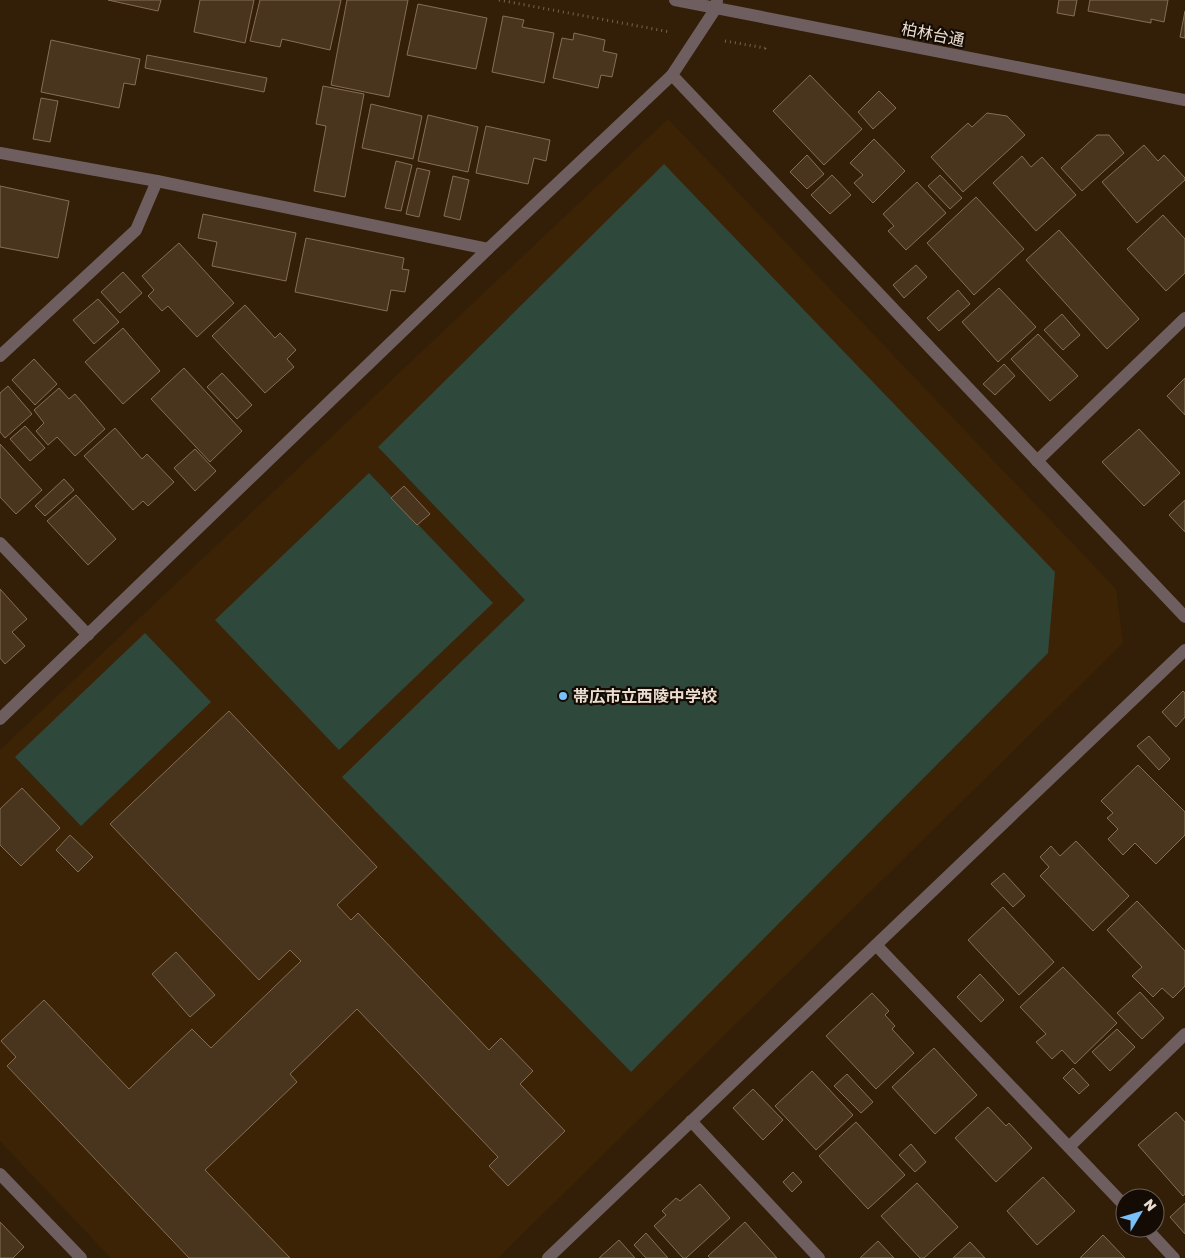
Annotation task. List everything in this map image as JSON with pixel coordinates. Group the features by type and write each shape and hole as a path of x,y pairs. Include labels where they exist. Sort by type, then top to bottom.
{"street":[{"name":"柏林台通","path":"675,0 716,4 770,19 1185,100"},
{"path":"0,719 488,249 672,75 716,4"},
{"path":"672,75 1185,617"},
{"path":"0,153 157,181 488,249"},
{"path":"0,356 136,230 157,181"},
{"path":"1037,461 1185,318"},
{"path":"0,543 88,635"},
{"path":"548,1258 1185,650"},
{"path":"876,945 1115,1196"},
{"path":"1068,1147 1185,1034"},
{"path":"691,1121 818,1258"},
{"path":"0,1174 81,1258"},
{"path":"1155,1238 1174,1258"}],"path":[{"path":"499,0 765,48 770,19"}],"shaded area":[{"name":"帯広市立西陵中学校","path":"668,119 1116,589 1123,643 498,1258 111,1258 0,1141 0,750"}],"green space":[{"path":"664,164 1055,572 1048,653 631,1072 342,777 525,600 378,447"},
{"path":"369,473 493,603 339,750 215,620"},
{"path":"145,633 211,702 81,826 15,757"}],"building":[{"path":"108,0 161,0 158,11"},
{"path":"200,0 254,0 245,43 194,32"},
{"path":"260,0 341,0 330,50 282,39 280,47 250,41"},
{"path":"347,0 408,0 389,97 331,85"},
{"path":"1059,0 1077,0 1074,16 1057,13"},
{"path":"1090,0 1168,0 1164,22 1151,19 1151,23 1088,11"},
{"path":"418,4 487,18 476,69 407,55"},
{"path":"1185,11 1185,38 1180,37"},
{"path":"503,16 524,20 522,27 554,33 544,83 492,72"},
{"path":"574,33 605,40 603,51 617,54 612,77 601,75 598,88 553,78 562,38 573,40"},
{"path":"51,40 140,59 135,85 124,83 119,108 41,92"},
{"path":"147,55 267,78 264,92 145,68"},
{"path":"810,75 862,129 824,165 773,111"},
{"path":"323,86 364,94 345,197 314,191 326,126 316,124"},
{"path":"879,91 896,108 873,129 858,112"},
{"path":"41,98 58,101 50,142 33,139"},
{"path":"371,104 422,116 413,159 362,148"},
{"path":"987,113 1007,116 1025,135 963,192 931,157 968,123 972,127"},
{"path":"428,115 478,127 468,172 418,161"},
{"path":"486,126 550,140 546,161 534,158 528,184 476,173"},
{"path":"1097,135 1109,135 1124,153 1082,191 1061,168"},
{"path":"874,139 905,171 873,203 854,183 863,175 850,163"},
{"path":"1144,145 1158,161 1164,155 1185,180 1137,223 1102,182"},
{"path":"807,155 824,174 807,189 790,172"},
{"path":"1022,156 1031,167 1042,157 1076,195 1036,231 993,183"},
{"path":"396,161 412,165 401,211 385,208"},
{"path":"417,168 430,171 419,217 406,214"},
{"path":"832,175 851,195 830,214 811,195"},
{"path":"940,175 962,198 950,209 928,186"},
{"path":"453,176 469,180 460,220 444,216"},
{"path":"917,182 946,213 906,250 888,231 894,226 883,214"},
{"path":"0,186 69,201 58,258 0,247"},
{"path":"976,197 1024,249 974,295 927,243"},
{"path":"203,214 296,233 286,281 212,266 217,242 198,238"},
{"path":"1163,215 1185,239 1185,273 1166,291 1127,249"},
{"path":"1059,230 1139,319 1107,349 1026,260"},
{"path":"306,238 404,258 402,269 409,270 405,292 391,290 387,311 295,292"},
{"path":"179,243 234,303 197,337 168,306 162,311 148,296 154,290 142,276"},
{"path":"916,265 927,277 904,298 893,285"},
{"path":"123,272 142,293 120,313 101,292"},
{"path":"999,288 1036,327 998,362 962,322"},
{"path":"958,290 970,304 939,331 927,318"},
{"path":"98,299 119,322 94,344 73,320"},
{"path":"245,305 275,338 280,333 296,350 287,359 294,367 265,393 212,336"},
{"path":"1062,314 1080,335 1063,350 1044,330"},
{"path":"123,328 160,371 123,404 85,362"},
{"path":"1038,334 1078,376 1050,401 1011,359"},
{"path":"34,359 57,384 35,405 12,380"},
{"path":"1004,364 1015,376 995,395 983,384"},
{"path":"184,368 242,431 210,462 151,399"},
{"path":"222,373 252,405 237,419 207,387"},
{"path":"1185,378 1185,415 1167,396"},
{"path":"8,386 32,414 5,438 0,432 0,393"},
{"path":"59,388 69,399 75,394 105,429 75,456 57,437 48,445 36,431 44,423 34,410"},
{"path":"25,426 45,448 30,461 10,439"},
{"path":"115,428 142,459 147,454 174,482 148,506 143,501 133,510 84,456"},
{"path":"1139,429 1180,473 1144,506 1102,462"},
{"path":"0,444 42,490 16,514 0,497"},
{"path":"195,449 216,471 195,491 174,468"},
{"path":"64,479 74,490 45,516 35,506"},
{"path":"404,486 430,514 417,525 391,498"},
{"path":"76,495 116,539 88,565 47,521"},
{"path":"1185,500 1185,532 1169,515"},
{"path":"0,589 27,619 12,632 25,646 5,664 0,658"},
{"path":"1183,691 1185,693 1185,717 1176,727 1162,712"},
{"path":"229,711 377,867 337,905 351,920 358,913 489,1050 501,1038 533,1071 520,1084 565,1131 508,1186 489,1166 498,1157 357,1009 290,1074 297,1082 205,1170 290,1258 189,1258 7,1066 16,1057 1,1041 44,1000 129,1089 192,1029 211,1048 301,961 290,950 259,980 110,824"},
{"path":"1149,736 1170,759 1159,770 1137,746"},
{"path":"1138,765 1185,812 1185,835 1156,864 1135,843 1123,855 1108,839 1118,829 1107,818 1113,813 1101,801"},
{"path":"22,788 60,828 21,866 0,845 0,809"},
{"path":"70,835 93,857 78,872 56,850"},
{"path":"1076,841 1129,896 1093,931 1040,876 1049,867 1040,857 1051,846 1060,856"},
{"path":"1004,873 1025,896 1013,907 991,884"},
{"path":"1137,901 1185,951 1185,986 1173,998 1162,988 1153,997 1132,976 1142,967 1107,930"},
{"path":"1003,907 1054,962 1019,995 968,940"},
{"path":"176,952 215,995 190,1017 152,974"},
{"path":"1063,967 1117,1023 1075,1064 1062,1050 1052,1059 1036,1042 1046,1034 1020,1007"},
{"path":"980,974 1004,1000 981,1022 957,997"},
{"path":"1140,992 1164,1018 1142,1039 1117,1013"},
{"path":"872,993 889,1011 885,1015 895,1026 892,1029 914,1053 876,1089 826,1036"},
{"path":"1117,1029 1135,1047 1110,1071 1092,1052"},
{"path":"934,1048 977,1095 935,1134 892,1087"},
{"path":"1073,1068 1089,1085 1079,1094 1063,1078"},
{"path":"812,1071 853,1115 816,1150 775,1106"},
{"path":"847,1074 873,1102 861,1113 834,1086"},
{"path":"753,1089 783,1120 763,1140 733,1108"},
{"path":"988,1107 1006,1126 1009,1123 1032,1148 996,1182 955,1138"},
{"path":"1176,1112 1185,1122 1185,1194 1183,1196 1138,1145"},
{"path":"856,1122 905,1175 868,1209 819,1156"},
{"path":"911,1144 926,1162 915,1172 899,1155"},
{"path":"793,1172 802,1182 792,1192 783,1182"},
{"path":"1043,1177 1075,1211 1037,1245 1007,1211"},
{"path":"917,1183 958,1227 924,1258 920,1258 881,1216"},
{"path":"700,1184 730,1218 686,1258 683,1258 654,1226 666,1215 662,1211 676,1198 680,1201"},
{"path":"1185,1203 1185,1234 1170,1217"},
{"path":"0,1222 24,1247 13,1258 0,1258"},
{"path":"745,1222 777,1258 710,1258 708,1256"},
{"path":"646,1233 668,1258 646,1258 634,1245"},
{"path":"1103,1235 1125,1258 1080,1258"},
{"path":"619,1240 635,1258 599,1258"},
{"path":"878,1241 894,1258 860,1258"},
{"path":"970,1242 985,1258 953,1258"}],"place":[{"name":"帯広市立西陵中学校","path":"563,696"}]}
